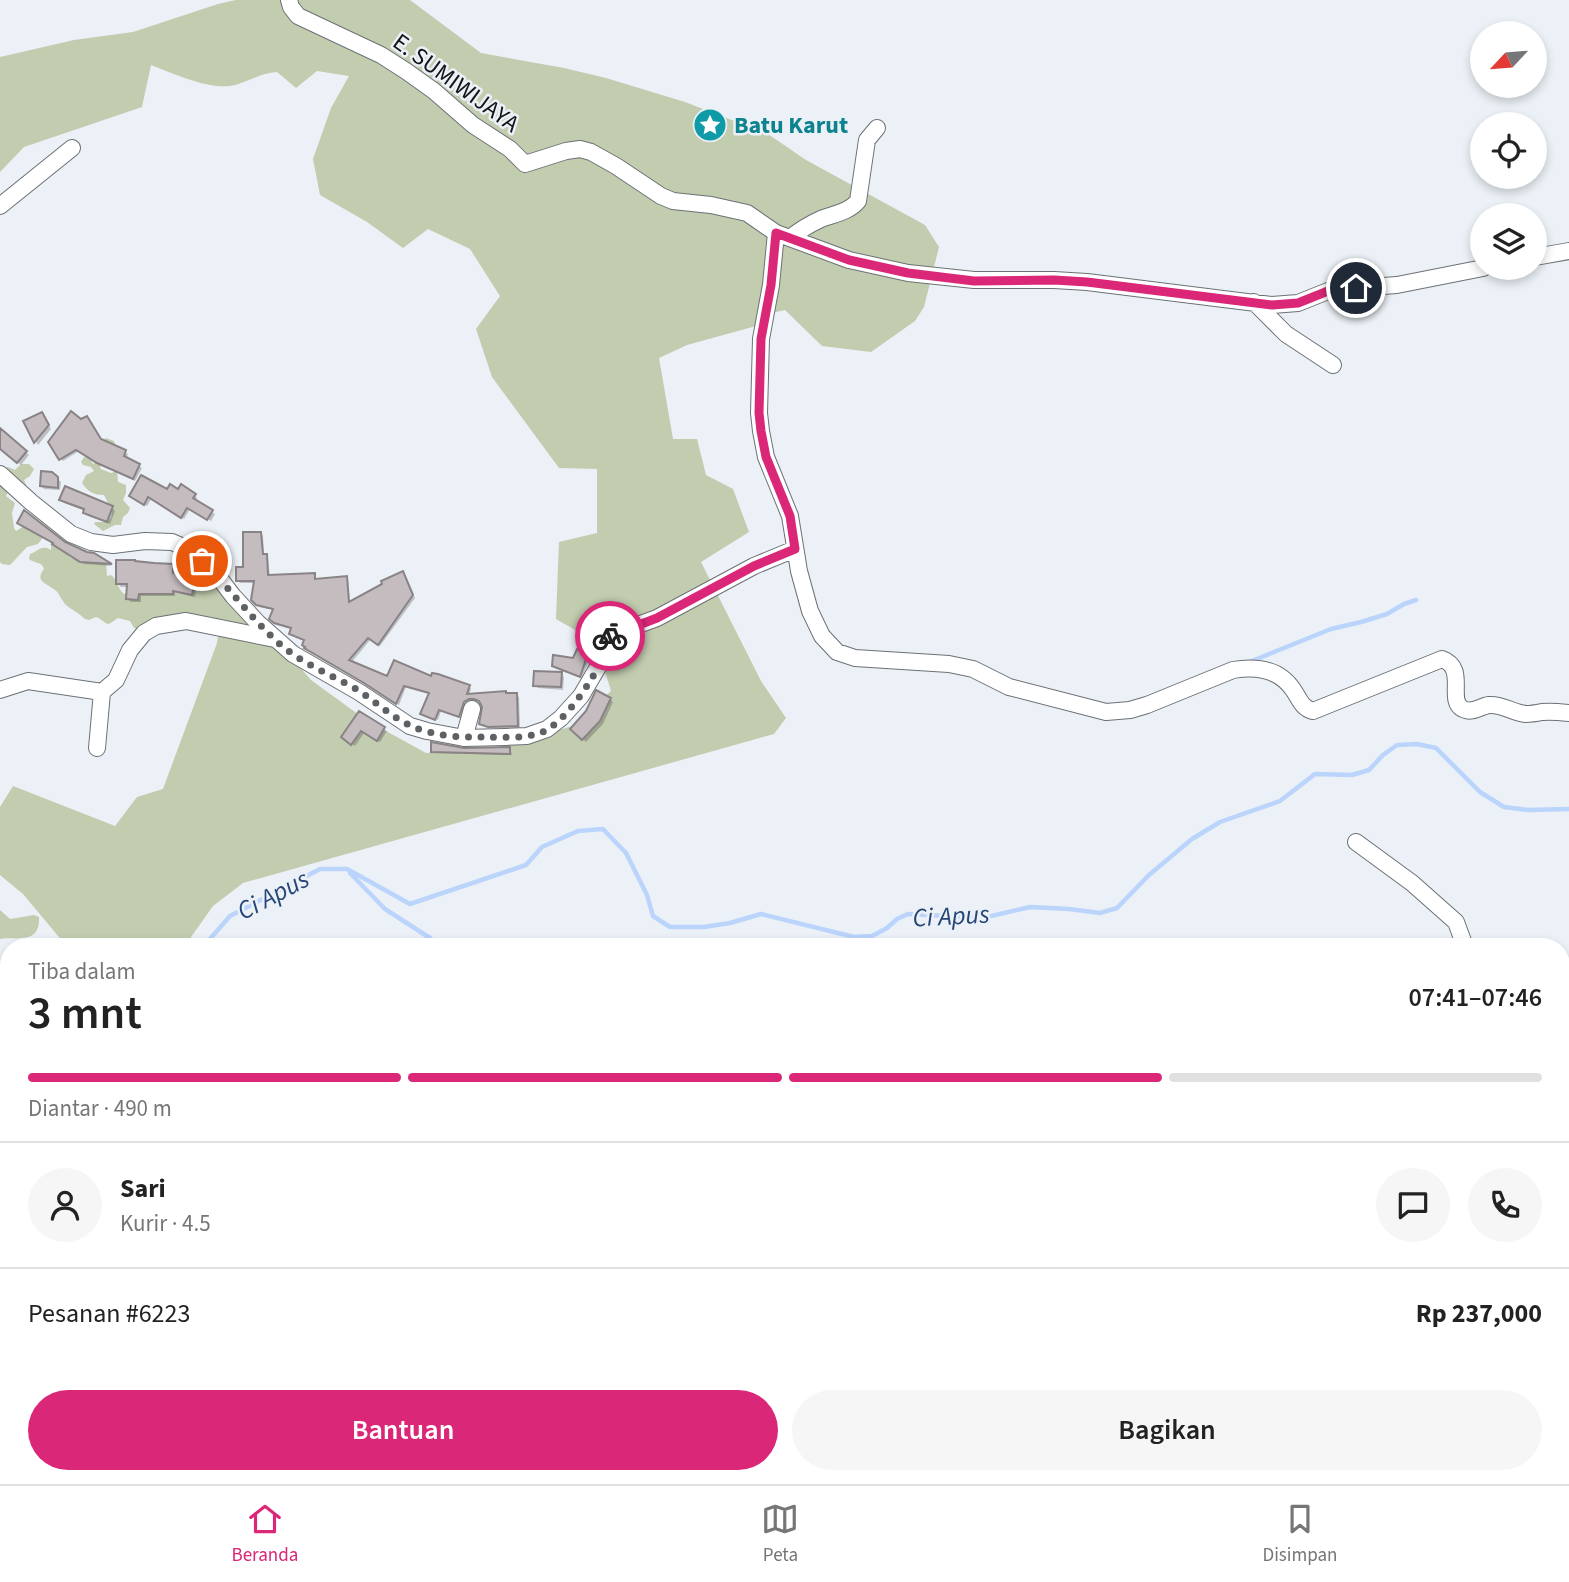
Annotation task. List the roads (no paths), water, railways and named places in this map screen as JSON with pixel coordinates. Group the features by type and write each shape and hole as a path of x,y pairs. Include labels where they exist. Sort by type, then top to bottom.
{"street":[{"name":"E. SUMIWIJAYA","path":"289,0 298,16 381,55 406,71 473,125 510,149 525,164 566,151 580,149 592,152 673,201 747,213 783,235"},
{"path":"783,235 852,208 859,201 867,140 877,128"},
{"path":"0,206 72,148"},
{"path":"783,235 849,260 908,273 974,281 1087,282 1285,305 1298,303 1328,291 1397,285 1470,271"},
{"path":"783,235 761,339 761,431 766,457 790,516 799,571 810,611 822,636 837,652 855,658 949,664 973,669 1009,687 1106,712 1147,705 1233,670 1246,668 1266,669 1286,681 1305,709 1313,711 1442,659 1453,666 1456,698 1464,710 1490,705 1524,714 1553,711 1569,713"},
{"path":"1547,255 1569,251"},
{"path":"1254,302 1286,334 1333,365"},
{"path":"0,474 71,534 91,542 113,545 145,541 172,542 186,548 217,575 233,596 293,654 359,692 410,726 464,738 527,736 547,729 581,696 605,655 611,635 657,618 754,566 795,549"},
{"path":"97,748 102,692 116,680 130,650 144,633 156,626 186,621 275,639"},
{"path":"0,690 28,681 102,692"},
{"path":"464,738 472,709"},
{"path":"1356,842 1412,883 1456,922 1462,938"}],"waterway":[{"path":"1247,663 1331,629 1387,614 1416,600"},
{"name":"Ci Apus","path":"211,938 230,916 320,869 347,869 410,904 526,865 542,847 578,831 603,829 626,853 647,895 653,916 670,927 704,927 761,914 854,937 872,936 908,914 983,918 1030,907 1100,913 1117,908 1149,875 1192,839 1220,822 1280,801 1315,774 1352,775 1369,770 1397,745 1417,744 1436,748 1480,792 1504,807 1528,810 1569,809"},
{"path":"350,873 385,909 430,938"}],"place":[{"name":"Batu Karut","path":"710,125"}]}
